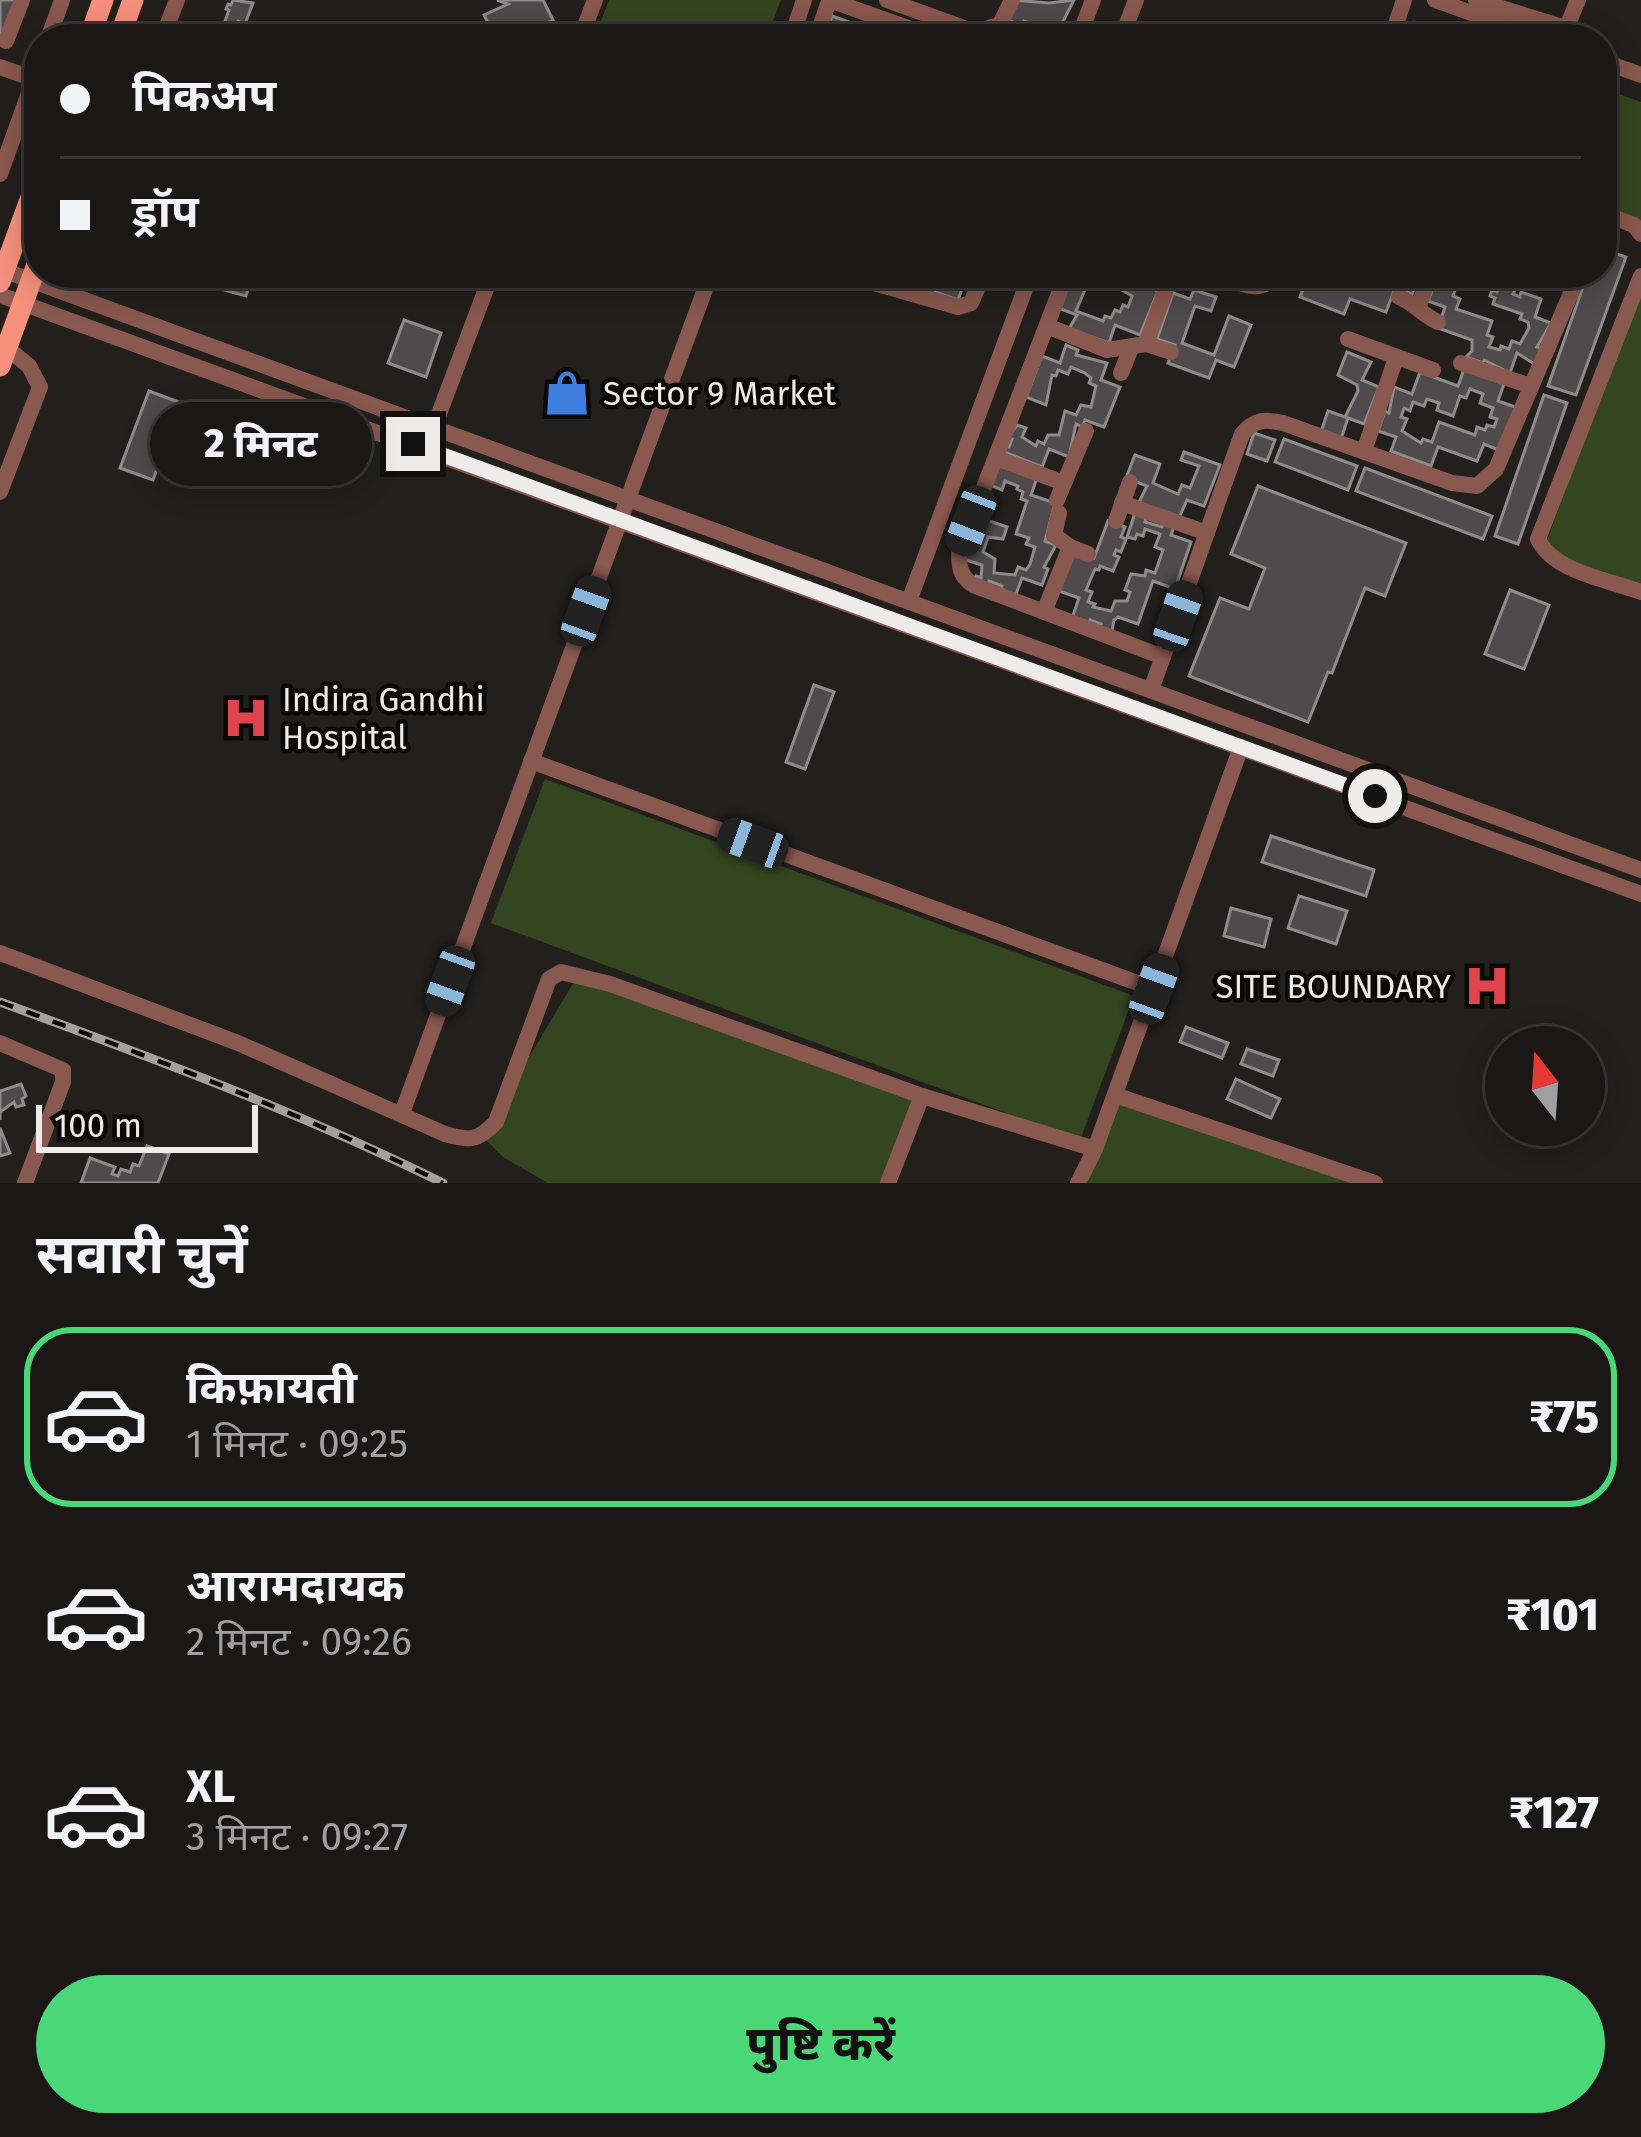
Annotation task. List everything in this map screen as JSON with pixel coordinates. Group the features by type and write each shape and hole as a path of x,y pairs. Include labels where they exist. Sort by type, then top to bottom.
{"main road":[{"path":"1,274 24,214"},
{"path":"3,357 28,288"}],"street":[{"path":"6,41 22,0"},
{"path":"887,0 962,24"},
{"path":"1435,0 1543,24"},
{"path":"1476,0 1516,24"},
{"path":"824,2 840,3 898,24"},
{"path":"0,174 24,106"},
{"path":"1641,276 1538,539 1544,554 1561,563 1641,592"},
{"path":"83,288 434,427 1641,870"},
{"path":"434,427 486,288"},
{"path":"401,1113 705,288"},
{"path":"892,288 958,307 971,303 978,288"},
{"path":"909,601 1025,288"},
{"path":"1061,288 959,552 959,567 973,585 1163,657"},
{"path":"1121,373 1165,288"},
{"path":"1419,306 1425,288"},
{"path":"1151,690 1242,434 1252,422 1283,423 1452,483 1477,486 1496,470 1570,288"},
{"path":"0,295 1641,894"},
{"path":"1399,297 1438,322"},
{"path":"1047,326 1107,350 1139,346 1171,352"},
{"path":"1348,339 1433,370"},
{"path":"0,493 40,387 29,366 3,357"},
{"path":"1364,452 1396,358"},
{"path":"1461,363 1532,386"},
{"path":"1044,612 1079,551 1054,535 1060,498 1086,431"},
{"path":"996,458 1060,498"},
{"path":"1130,482 1119,512 1207,533"},
{"path":"1078,1183 1095,1149 1241,747"},
{"path":"531,761 1154,989"},
{"path":"0,953 238,1043 445,1134 469,1140 482,1136 496,1121 549,979 561,972 610,984 922,1096 1095,1149"},
{"path":"0,1043 63,1070 63,1082 25,1183"},
{"path":"1115,1095 1376,1183"},
{"path":"888,1183 922,1096"}],"green space":[{"path":"609,0 781,0 772,24 600,24"},
{"path":"1617,93 1641,102 1641,226 1617,217"},
{"path":"1641,286 1641,588 1542,554"},
{"path":"545,779 1134,996 1080,1140 491,923"},
{"path":"578,975 922,1096 890,1183 548,1183 503,1157 482,1136"},
{"path":"1115,1095 1365,1183 1076,1183"}],"building":[{"path":"0,0 17,0 0,43"},
{"path":"233,0 253,3 245,24 224,24"},
{"path":"497,0 543,0 553,20 488,24 484,15 508,4"},
{"path":"1014,0 1074,0 1062,24 1008,20"},
{"path":"832,16 855,24 830,24"},
{"path":"1617,254 1626,257 1617,282"},
{"path":"217,288 248,288 246,296"},
{"path":"937,288 962,288 958,300 935,292"},
{"path":"1066,288 1086,288 1076,311 1103,321 1123,305 1128,307 1132,296 1120,288 1158,291 1140,335 1115,325 1109,343 1069,329 1077,315 1058,308"},
{"path":"1304,288 1395,288 1386,312 1350,299 1344,314 1300,297"},
{"path":"1433,288 1456,288 1453,296 1460,299 1456,309 1492,321 1489,347 1500,350 1501,346 1509,349 1512,341 1520,344 1529,328 1520,319 1522,314 1493,304 1492,290 1512,288 1520,297 1521,292 1541,299 1535,317 1551,323 1537,347 1541,348 1536,365 1517,353 1510,373 1466,357 1472,351 1472,340 1438,328 1445,307 1428,301"},
{"path":"1583,288 1615,288 1576,395 1548,386"},
{"path":"1194,290 1216,297 1211,311 1195,306 1182,343 1214,355 1229,316 1251,325 1234,367 1216,360 1209,378 1168,363 1175,345 1157,339 1173,293 1190,299"},
{"path":"404,320 441,333 426,377 388,363"},
{"path":"1066,345 1078,350 1076,355 1107,363 1101,380 1120,387 1104,427 1085,420 1082,427 1076,424 1069,457 1049,449 1042,467 1002,451 1004,445 1009,447 1012,439 1008,438 1017,425 1026,428 1022,437 1036,446 1038,441 1044,444 1048,435 1059,435 1065,411 1076,415 1081,405 1091,407 1096,386 1085,373 1071,367 1068,374 1058,370 1052,375 1046,405 1026,397 1042,356 1060,363"},
{"path":"1347,352 1371,362 1362,380 1379,387 1364,424 1348,418 1341,439 1321,432 1328,411 1345,417 1358,391 1357,385 1338,375"},
{"path":"1464,369 1504,384 1498,401 1518,408 1501,451 1484,444 1477,461 1438,447 1431,466 1391,451 1396,437 1378,431 1385,411 1389,413 1394,387 1412,394 1420,372 1458,386","holes":["1470,389 1483,394 1480,403 1493,408 1494,427 1477,427 1475,435 1439,422 1432,442 1423,439 1421,443 1402,431 1407,419 1401,417 1404,408 1410,411 1413,402 1439,403 1437,410 1453,416 1460,396 1466,398"]},
{"path":"149,391 181,403 153,480 120,468"},
{"path":"1544,395 1567,403 1518,544 1495,536"},
{"path":"1254,433 1275,440 1267,461 1247,454"},
{"path":"1284,439 1357,466 1348,490 1275,462"},
{"path":"1184,452 1220,465 1204,506 1187,500 1178,520 1139,502 1147,486 1126,478 1135,455 1160,464 1153,483 1178,494 1182,485 1190,488 1199,466 1181,460"},
{"path":"999,461 1038,475 1031,495 1055,503 1045,541 1056,545 1044,567 1048,569 1042,585 1022,578 1015,597 1000,592 1002,586 989,581 987,587 973,583 976,576 981,578 982,565 963,559 978,517 1007,527 1003,539 988,537 983,552 995,559 994,573 1015,575 1018,567 1026,570 1030,564 1035,547 1026,544 1029,538 1016,534 1027,501 1021,499 1023,492 1005,481 1002,490 990,485"},
{"path":"1365,468 1492,516 1483,539 1356,491"},
{"path":"1258,486 1406,543 1385,596 1365,588 1308,722 1189,676 1220,598 1249,609 1265,568 1231,554"},
{"path":"1136,510 1147,514 1145,522 1162,527 1164,520 1175,524 1171,535 1191,542 1175,589 1153,581 1138,624 1118,617 1111,636 1098,631 1101,624 1090,620 1087,627 1071,621 1079,598 1059,591 1075,550 1094,558 1108,521 1125,527 1121,537 1126,539 1121,552 1116,550 1114,555 1119,557 1113,571 1095,569 1086,590 1092,592 1088,602 1111,611 1115,601 1127,601 1131,574 1155,573 1163,550 1155,547 1160,534 1145,529 1143,536 1127,537"},
{"path":"1510,590 1549,605 1524,669 1485,654"},
{"path":"814,685 834,692 805,769 786,762"},
{"path":"1271,836 1374,870 1366,896 1262,862"},
{"path":"1299,896 1347,911 1336,944 1288,928"},
{"path":"1231,908 1271,919 1264,947 1224,936"},
{"path":"1186,1027 1228,1043 1222,1058 1180,1042"},
{"path":"1247,1049 1279,1060 1273,1076 1241,1064"},
{"path":"1236,1079 1280,1099 1271,1118 1227,1099"},
{"path":"21,1084 24,1105 16,1107 14,1102 0,1112 0,1091"},
{"path":"0,1128 10,1153 0,1156"},
{"path":"147,1146 169,1154 158,1183 81,1183 90,1158 115,1167 112,1174 118,1176 121,1169 130,1172 133,1164 139,1166"}],"railway":[{"path":"0,1002 280,1109 443,1183"}],"place":[{"name":"Sector 9 Market","path":"567,393"},
{"name":"Indira Gandhi Hospital","path":"246,718"},
{"name":"SITE BOUNDARY","path":"1487,986"}],"route":[{"path":"413,444 1375,796"}]}
